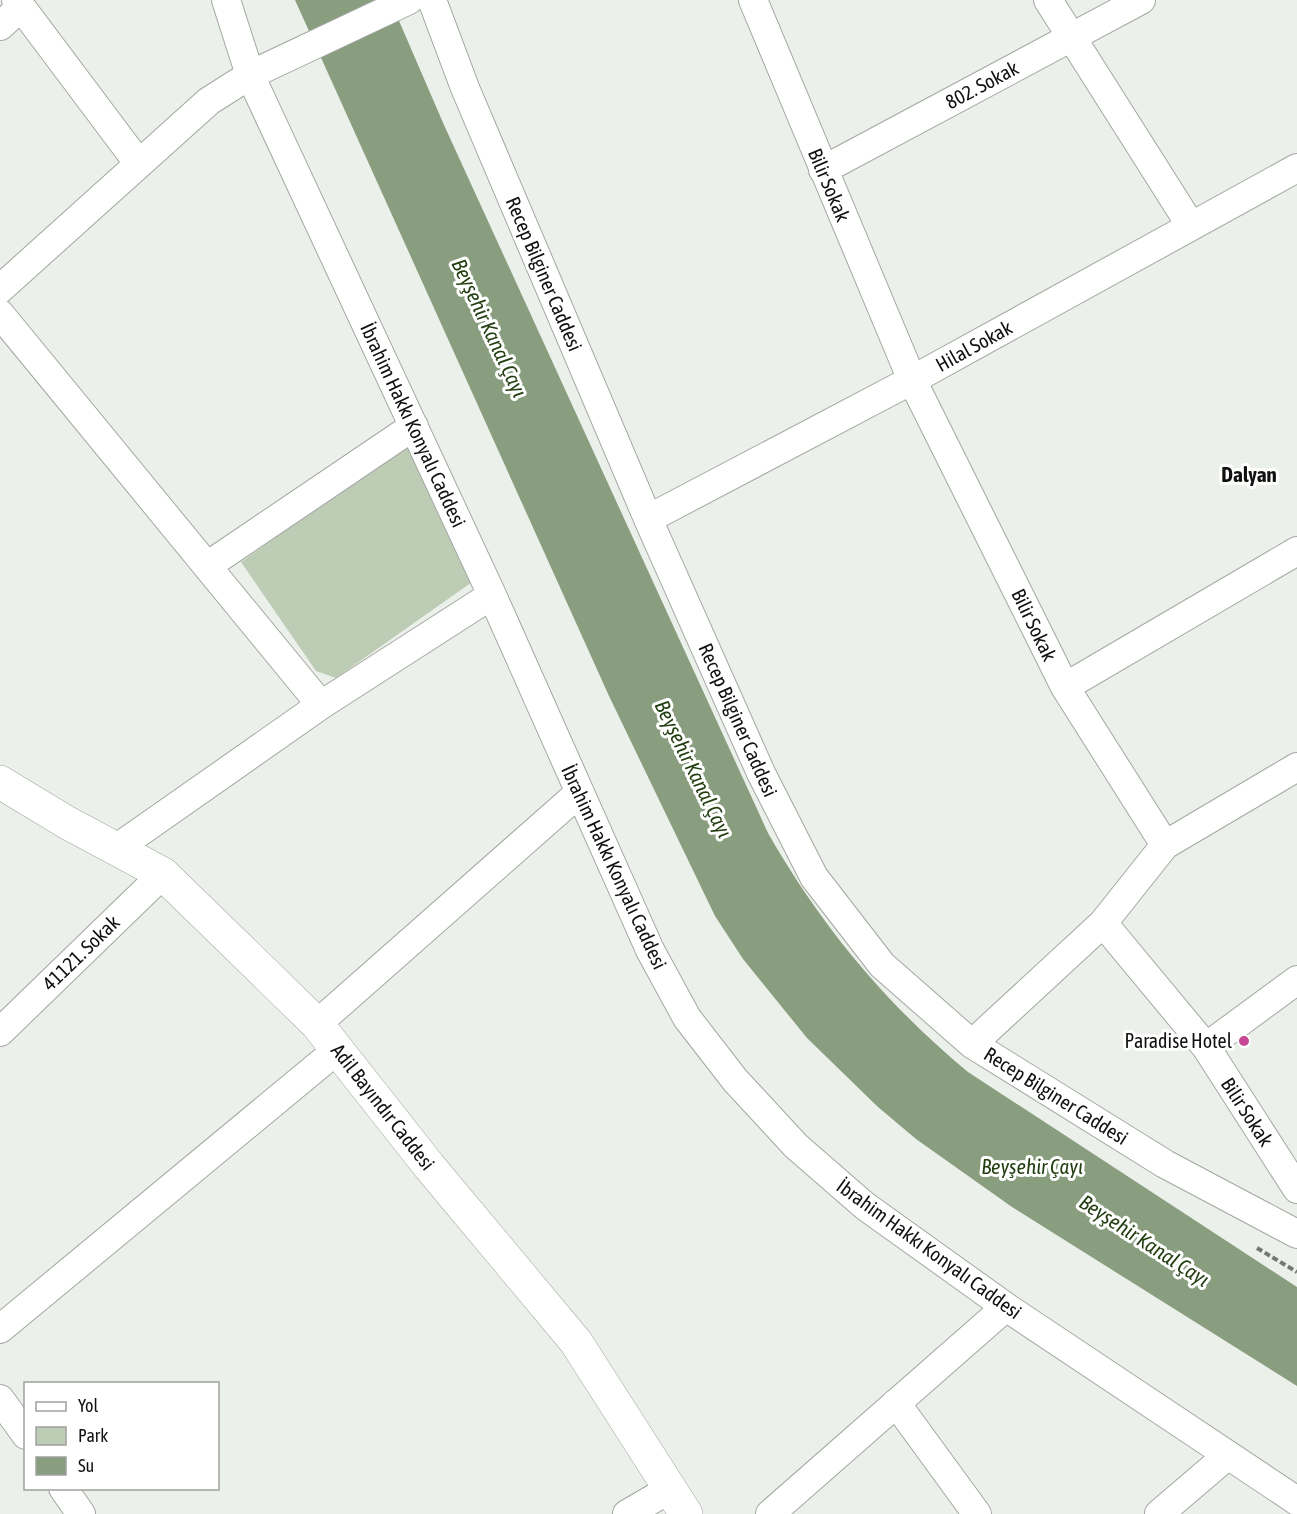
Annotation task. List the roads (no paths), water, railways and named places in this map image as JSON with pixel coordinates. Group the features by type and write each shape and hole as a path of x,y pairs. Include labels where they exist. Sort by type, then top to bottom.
{"main road":[{"name":"Adil Bayındır Caddesi","path":"0,782 66,822 163,874 317,1024 429,1166 576,1342 678,1501"}],"street":[{"name":"İbrahim Hakkı Konyalı Caddesi","path":"226,0 250,75 492,595 650,950 681,1008 735,1080 796,1146 865,1206 1006,1307 1297,1501"},
{"path":"0,289 209,101 250,75 284,61 409,0"},
{"name":"Recep Bilginer Caddesi","path":"432,0 465,88 648,519 761,773 813,877 882,964 972,1044 1165,1164 1297,1234"},
{"name":"Bilir Sokak","path":"753,0 912,380 1065,687 1165,844"},
{"path":"1048,0 1191,226"},
{"name":"802. Sokak","path":"823,170 1141,0"},
{"path":"12,11 139,164"},
{"name":"Hilal Sokak","path":"648,519 912,380 1297,168"},
{"path":"0,314 321,705"},
{"path":"207,566 414,426"},
{"path":"1065,687 1297,551"},
{"path":"117,848 321,705 492,595"},
{"path":"972,1044 1103,923 1165,844 1297,767"},
{"path":"317,1024 579,793"},
{"name":"41121. Sokak","path":"0,1032 163,874"},
{"name":"Bilir Sokak","path":"1103,923 1206,1047 1297,1189"},
{"path":"1206,1047 1297,980"},
{"path":"0,1329 337,1050"},
{"path":"770,1514 1006,1307"},
{"path":"0,1399 24,1432"},
{"path":"896,1403 976,1514"},
{"path":"1159,1514 1228,1455"},
{"path":"64,1490 81,1514"},
{"path":"627,1514 678,1501"}],"water":[{"name":"Beyşehir Çayı","path":"295,0 390,0 444,125 768,833 788,867 833,932 857,962 910,1019 968,1072 1297,1287 1297,1386 1012,1207 916,1139 878,1107 807,1038 743,959 715,916 609,696"}],"place":[{"name":"Paradise Hotel","path":"1244,1041"}],"district":[{"name":"Dalyan","path":"1249,475"}],"water label":[{"name":"Beyşehir Kanal Çayı","path":"489,328"},
{"name":"Beyşehir Kanal Çayı","path":"693,769"},
{"name":"Beyşehir Kanal Çayı","path":"1144,1241"}]}
